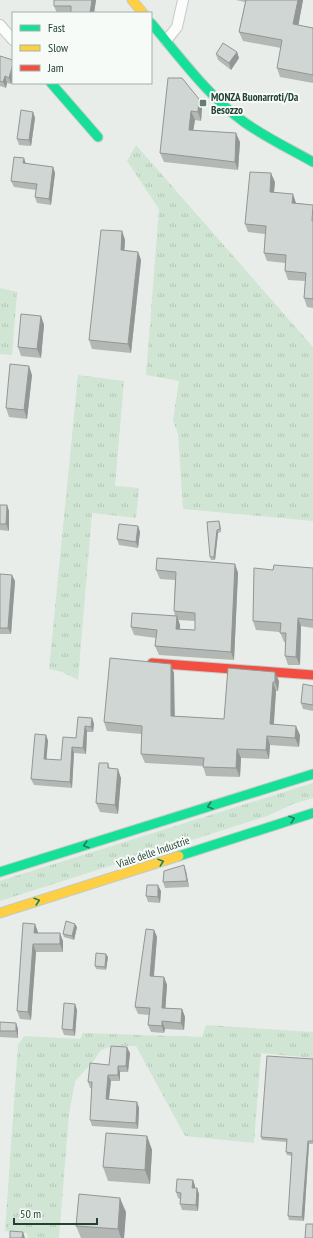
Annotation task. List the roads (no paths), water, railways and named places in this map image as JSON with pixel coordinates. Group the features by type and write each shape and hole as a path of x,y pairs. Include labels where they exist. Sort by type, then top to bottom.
{"main road":[{"path":"132,0 142,12"},
{"path":"152,24 202,84 235,116 267,137 313,162"},
{"path":"52,84 98,137"},
{"path":"142,662 313,675"},
{"path":"247,795 300,768"},
{"path":"0,872 313,774"},
{"name":"Viale delle Industrie","path":"0,913 313,812"},
{"path":"244,834 275,833 313,822"}],"street":[{"path":"166,41 177,27 183,0"},
{"path":"0,25 12,39"}],"place":[{"name":"MONZA Buonarroti/Da Besozzo","path":"203,103"}]}
